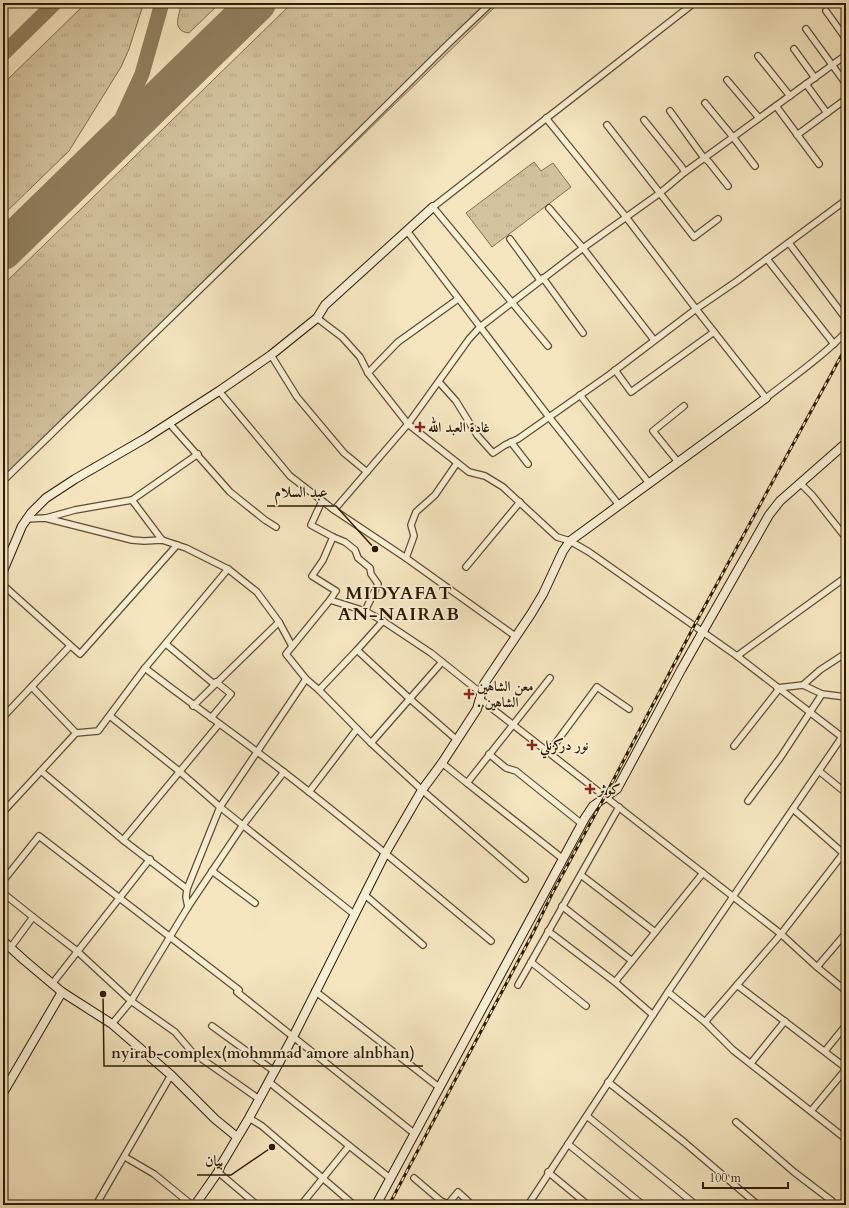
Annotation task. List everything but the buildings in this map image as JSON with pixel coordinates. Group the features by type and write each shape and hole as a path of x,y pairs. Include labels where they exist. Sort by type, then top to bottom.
{"street":[{"path":"3,481 268,224 442,49 491,3"},
{"path":"3,571 26,519 46,498 169,423 271,355 317,318 325,305 433,207 694,3"},
{"path":"826,11 846,39"},
{"path":"806,29 846,84"},
{"path":"794,49 815,78"},
{"path":"334,510 408,424 469,339 480,327 583,248 660,193 685,172 846,55"},
{"path":"758,56 790,96"},
{"path":"727,80 759,118"},
{"path":"806,84 827,113"},
{"path":"797,136 846,99"},
{"path":"705,103 755,166"},
{"path":"776,106 819,164"},
{"path":"670,111 704,158 728,186"},
{"path":"546,118 626,217 766,398"},
{"path":"644,120 685,172"},
{"path":"608,125 694,237 718,219"},
{"path":"439,382 456,401 477,435 493,453 518,439 549,418 846,200"},
{"path":"433,207 548,346"},
{"path":"549,208 583,248 654,340"},
{"path":"408,231 549,418 619,505"},
{"path":"510,239 583,333"},
{"path":"789,243 846,317"},
{"path":"766,259 834,344"},
{"path":"368,373 398,342 458,299"},
{"path":"317,318 342,337 360,357 368,373 408,424 469,472 485,476 503,487 556,537 570,541 589,552 702,633 737,656 810,712 846,744"},
{"path":"615,370 631,392 714,332"},
{"path":"125,1158 154,1174 194,1205 218,1172 269,1082 386,852 422,790 458,740 477,709 484,684 531,614 543,594 563,551 570,541 766,398 834,344 846,332"},
{"path":"271,355 297,397 344,453 367,472"},
{"path":"219,391 290,476 334,510 406,558 515,636"},
{"path":"580,395 649,483"},
{"path":"678,462 653,431 684,406"},
{"path":"169,423 230,492 276,527"},
{"path":"511,442 528,464"},
{"path":"376,1205 582,824 593,806 605,796 618,789 702,633 769,515 780,501 846,443"},
{"path":"26,519 45,518 75,510 132,500 198,454"},
{"path":"406,558 414,536 411,525 416,512 435,495 457,463"},
{"path":"800,483 812,495 846,538"},
{"path":"132,500 162,540"},
{"path":"322,501 311,525 341,540 355,550 358,558 370,568 371,574 378,584 365,611"},
{"path":"466,567 520,502"},
{"path":"45,518 132,540 162,540 177,545 228,569 257,592 279,622 292,646"},
{"path":"333,537 323,560 312,576 336,591 286,654 306,678 371,743 422,790 525,879"},
{"path":"3,585 80,654 177,545"},
{"path":"3,812 76,733 98,731 145,668 228,569"},
{"path":"737,656 846,576"},
{"path":"330,600 365,611 383,621 442,662 513,725 781,934 846,991"},
{"path":"319,690 383,621"},
{"path":"193,706 279,622"},
{"path":"166,644 231,694 211,718"},
{"path":"3,717 70,646"},
{"path":"357,650 410,699 458,740"},
{"path":"803,685 820,670 846,653"},
{"path":"371,743 442,662"},
{"path":"145,668 193,706 284,772 386,852 491,941"},
{"path":"188,907 186,897 187,889 220,807 306,678"},
{"path":"467,783 550,678"},
{"path":"734,746 778,688 803,685 822,694 846,697"},
{"path":"32,687 76,733"},
{"path":"549,752 597,687 629,709"},
{"path":"748,801 780,758 822,694"},
{"path":"110,716 179,771 220,807 355,914"},
{"path":"123,840 219,724"},
{"path":"309,792 357,729"},
{"path":"528,1205 548,1172 587,1116 668,992 846,731"},
{"path":"489,754 506,768 516,771 582,824"},
{"path":"442,763 563,859"},
{"path":"41,771 123,840 150,859 187,889"},
{"path":"819,771 846,793"},
{"path":"112,1024 131,1001 188,907 243,825 284,772"},
{"path":"518,985 619,807"},
{"path":"705,1022 781,934 844,852 793,809"},
{"path":"3,881 39,836 170,937 415,1134"},
{"path":"52,984 150,859"},
{"path":"212,871 255,903"},
{"path":"615,982 703,873"},
{"path":"581,875 655,932"},
{"path":"3,893 77,951 131,1001 175,1032 192,1052 259,1099"},
{"path":"365,895 423,945"},
{"path":"562,906 632,961"},
{"path":"11,947 33,917"},
{"path":"548,931 615,982 653,1015"},
{"path":"817,967 846,933"},
{"path":"3,941 62,992 112,1024 171,1075 215,1119 237,1138"},
{"path":"531,962 586,1006"},
{"path":"737,984 846,1068 811,1111"},
{"path":"316,991 440,1088"},
{"path":"3,1093 62,992"},
{"path":"668,992 705,1022 733,1050 846,1139"},
{"path":"751,1063 785,1021"},
{"path":"825,1051 846,1025"},
{"path":"212,1026 274,1071"},
{"path":"96,1205 125,1158 171,1075"},
{"path":"269,1082 390,1179"},
{"path":"608,1082 684,1142 758,1205"},
{"path":"587,1116 696,1205"},
{"path":"249,1118 262,1126 354,1205"},
{"path":"736,1122 794,1172 832,1201 829,1205"},
{"path":"568,1144 643,1205"},
{"path":"301,1205 349,1146"},
{"path":"218,1172 257,1205"},
{"path":"548,1172 588,1205"},
{"path":"414,1178 442,1201 448,1204 458,1192 472,1205"}],"green space":[{"path":"86,3 143,3 143,5 129,49 121,67 69,151 3,215 3,84"},
{"path":"182,3 220,3 189,33 183,32 178,26 178,17"},
{"path":"292,3 499,3 3,485 3,285"},
{"path":"534,162 541,171 553,163 571,187 492,247 466,213"}],"taxiway":[{"path":"3,54 55,3"},
{"path":"99,157 120,122 142,74 162,3"}],"runway":[{"path":"3,251 257,3"}],"railway":[{"path":"389,1205 694,626 846,347"}],"place":[{"name":"غادة العبد الله","path":"420,427"},
{"name":"عبد السلام","path":"375,549"},
{"name":"معن الشاهين . الشاهين","path":"469,694"},
{"name":"نور دركزنلي","path":"532,745"},
{"name":"كوثر","path":"590,789"},
{"name":"nyirab-complex(mohmmad amore alnbhan)","path":"103,994"},
{"name":"بيان","path":"272,1147"}],"district":[{"name":"MIDYAFAT AN-NAIRAB","path":"399,603"}]}
